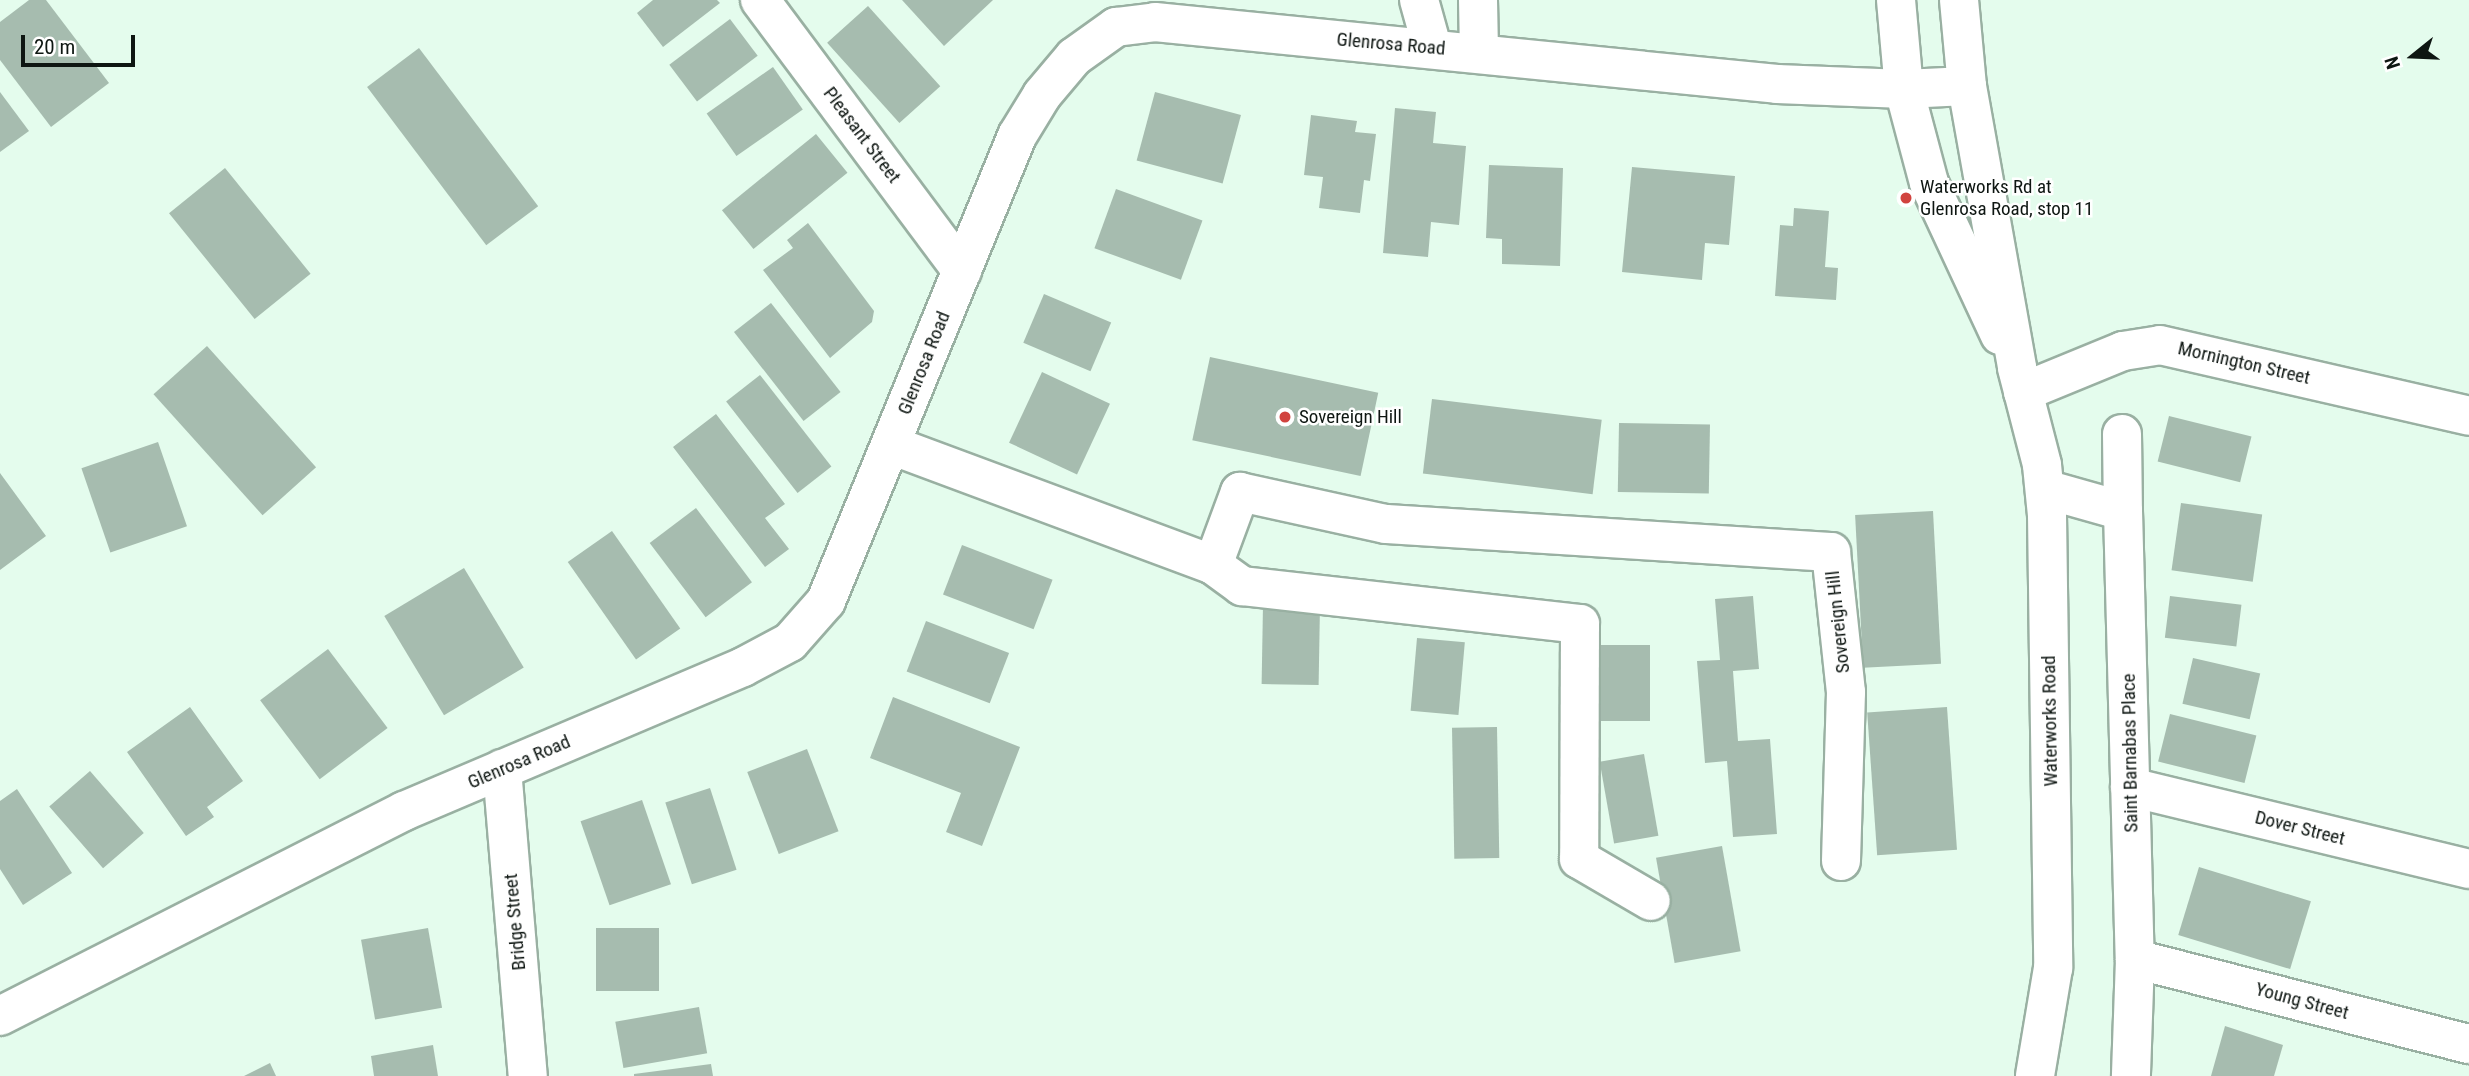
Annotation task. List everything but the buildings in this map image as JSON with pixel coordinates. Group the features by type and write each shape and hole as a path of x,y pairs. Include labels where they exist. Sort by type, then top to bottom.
{"street":[{"name":"Pleasant Street","path":"760,0 962,271"},
{"path":"1419,0 1432,47"},
{"path":"1478,0 1479,53"},
{"name":"Waterworks Road","path":"1896,0 1904,89 1942,218 2020,380"},
{"name":"Waterworks Road","path":"1959,0 1967,86 2020,380 2045,489 2053,968 2035,1076"},
{"name":"Glenrosa Road","path":"0,1016 404,811 743,667 790,642 826,601 1031,110 1074,57 1116,27 1155,22 1432,47 1777,84 1904,89 1967,86"},
{"name":"Mornington Street","path":"2020,380 2123,351 2160,345 2469,416"},
{"name":"Saint Barnabas Place","path":"2122,434 2135,959 2131,1076"},
{"path":"891,445 1213,565 1241,586 1580,624 1579,859 1651,901"},
{"path":"2045,489 2123,511"},
{"name":"Sovereign Hill","path":"1213,565 1240,492 1386,524 1831,552 1846,692 1841,861"},
{"name":"Bridge Street","path":"502,769 528,1076"},
{"name":"Dover Street","path":"2130,786 2469,869"},
{"name":"Young Street","path":"2135,959 2469,1044"}],"place":[{"name":"Waterworks Rd at Glenrosa Road, stop 11","path":"1906,198"},
{"name":"Sovereign Hill","path":"1285,417"}]}
